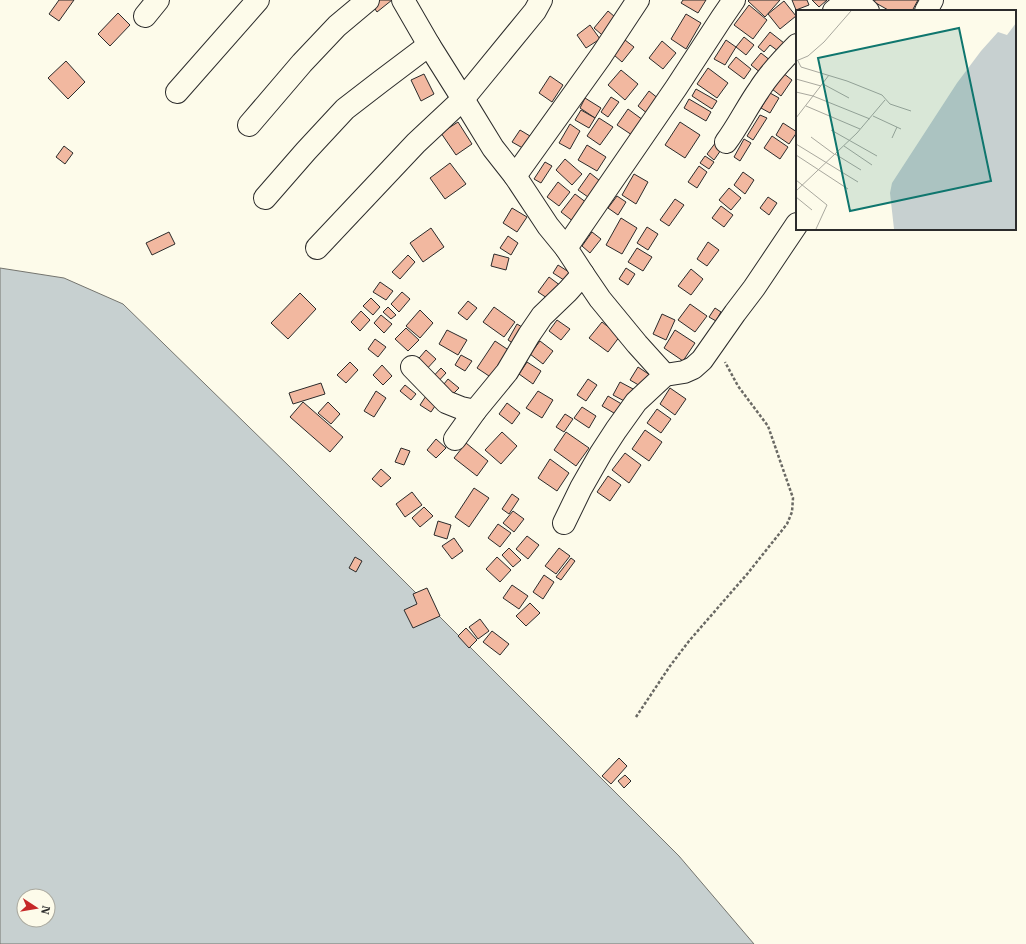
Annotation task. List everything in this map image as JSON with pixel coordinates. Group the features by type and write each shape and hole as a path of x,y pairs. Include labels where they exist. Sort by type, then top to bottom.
{"street":[{"path":"177,92 258,0"},
{"path":"249,125 302,63 337,26 368,0"},
{"path":"403,0 493,148 515,176 548,226 566,248 582,274 619,323 665,375"},
{"path":"317,248 416,143 463,98 535,11 541,0"},
{"path":"515,176 601,56 638,0"},
{"path":"566,248 676,88 734,0"},
{"path":"835,10 848,0"},
{"path":"856,0 867,10"},
{"path":"927,10 932,0"},
{"path":"265,198 306,150 345,109 429,45"},
{"path":"726,142 735,130 760,88 796,46"},
{"path":"564,523 601,453 636,402 665,375 684,372 693,368 702,360 734,313 754,288 796,225"},
{"path":"455,439 475,411 504,376 542,316 568,291 582,274"},
{"path":"412,367 446,402 461,408 475,411"}],"path":[{"path":"636,717 670,666 689,641 748,573 787,524 792,512 793,498 768,426 738,386 714,342"}],"shaded area":[{"path":"0,268 64,278 123,304 290,467 679,856 754,944 0,944"}],"building":[{"path":"59,0 74,0 59,21 49,14"},
{"path":"375,0 392,0 377,12 371,3"},
{"path":"683,0 706,0 698,13 681,3"},
{"path":"780,0 765,17 748,1"},
{"path":"792,0 807,0 809,5 796,10"},
{"path":"812,0 827,0 819,7"},
{"path":"875,0 918,0 913,10 888,10 874,2"},
{"path":"784,1 796,16 780,29 768,14"},
{"path":"749,5 767,20 753,39 734,25"},
{"path":"608,11 622,23 608,40 594,28"},
{"path":"118,13 130,25 110,46 98,34"},
{"path":"686,14 701,23 686,49 671,39"},
{"path":"590,25 600,39 586,48 577,35"},
{"path":"770,32 784,43 778,51 770,45 764,52 758,47"},
{"path":"744,37 754,45 746,55 736,47"},
{"path":"625,40 634,47 622,62 614,55"},
{"path":"726,40 736,47 725,65 714,59"},
{"path":"662,41 676,53 663,69 649,58"},
{"path":"761,53 771,61 761,73 751,65"},
{"path":"736,57 751,69 744,79 728,67"},
{"path":"66,61 85,82 68,99 48,78"},
{"path":"708,68 728,83 717,98 697,84"},
{"path":"621,70 638,84 625,100 608,85"},
{"path":"783,73 792,80 781,96 772,89"},
{"path":"424,74 434,94 421,101 411,80"},
{"path":"550,76 563,85 552,102 539,93"},
{"path":"696,89 717,101 712,109 692,96"},
{"path":"649,91 659,99 648,114 638,106"},
{"path":"770,93 779,98 770,113 761,108"},
{"path":"611,97 619,102 608,117 601,112"},
{"path":"585,98 601,108 595,118 580,108"},
{"path":"689,99 711,112 706,121 684,108"},
{"path":"628,109 643,120 632,135 617,125"},
{"path":"581,110 595,118 589,128 575,120"},
{"path":"760,115 767,118 753,140 747,136"},
{"path":"599,118 613,127 600,145 587,136"},
{"path":"458,122 472,144 456,155 441,133"},
{"path":"680,122 700,135 685,158 665,145"},
{"path":"783,123 796,131 789,144 776,135"},
{"path":"570,124 580,131 570,149 559,143"},
{"path":"520,130 535,139 528,151 512,142"},
{"path":"772,136 788,147 780,159 764,148"},
{"path":"744,139 751,143 740,161 734,157"},
{"path":"716,142 723,147 714,160 707,154"},
{"path":"587,145 606,157 597,171 578,160"},
{"path":"64,146 73,153 65,164 56,157"},
{"path":"705,156 714,162 709,169 700,163"},
{"path":"565,159 582,174 572,185 556,170"},
{"path":"545,162 552,166 541,183 534,179"},
{"path":"450,163 466,184 445,199 430,178"},
{"path":"699,166 707,172 697,188 688,182"},
{"path":"743,172 754,180 745,194 734,185"},
{"path":"590,173 600,181 588,197 578,190"},
{"path":"634,174 648,182 636,204 622,195"},
{"path":"558,182 570,192 559,206 547,197"},
{"path":"729,188 741,198 731,210 719,200"},
{"path":"575,194 587,203 574,222 561,212"},
{"path":"617,196 626,202 618,215 608,208"},
{"path":"768,197 777,203 769,215 760,208"},
{"path":"675,199 684,205 669,226 660,220"},
{"path":"721,206 733,215 724,227 712,218"},
{"path":"512,208 527,217 517,232 503,223"},
{"path":"621,218 637,228 622,254 606,245"},
{"path":"647,227 658,234 648,250 637,243"},
{"path":"431,228 444,247 423,262 410,243"},
{"path":"169,232 175,244 152,255 146,243"},
{"path":"592,232 601,239 590,253 582,246"},
{"path":"508,236 518,243 511,255 500,248"},
{"path":"708,242 719,250 707,266 697,259"},
{"path":"637,248 652,257 643,271 628,262"},
{"path":"494,254 509,258 506,270 491,266"},
{"path":"408,255 415,262 400,279 392,272"},
{"path":"558,265 572,274 567,282 553,273"},
{"path":"626,268 635,274 628,285 619,279"},
{"path":"691,269 703,279 691,295 678,286"},
{"path":"549,277 561,286 550,300 538,292"},
{"path":"380,282 393,291 386,300 373,292"},
{"path":"402,292 410,299 399,312 391,304"},
{"path":"300,293 316,309 288,339 271,323"},
{"path":"371,298 380,307 373,315 363,306"},
{"path":"468,301 477,308 467,320 458,313"},
{"path":"690,304 707,316 695,332 678,320"},
{"path":"388,307 396,315 391,319 383,312"},
{"path":"494,307 515,322 504,337 483,322"},
{"path":"715,308 721,312 716,321 709,317"},
{"path":"420,310 433,323 420,338 406,326"},
{"path":"361,311 370,320 360,331 351,322"},
{"path":"662,314 675,320 666,340 653,334"},
{"path":"381,315 392,324 384,333 374,323"},
{"path":"557,320 570,329 561,340 549,331"},
{"path":"602,322 620,336 608,352 589,338"},
{"path":"517,324 527,330 517,346 508,340"},
{"path":"406,328 419,340 408,351 395,339"},
{"path":"447,330 467,340 458,355 439,344"},
{"path":"675,330 695,343 683,361 664,348"},
{"path":"375,339 386,347 378,357 368,349"},
{"path":"495,341 513,353 495,380 477,368"},
{"path":"540,341 553,351 543,364 530,354"},
{"path":"426,350 436,359 424,372 414,364"},
{"path":"461,355 472,361 465,371 455,365"},
{"path":"350,362 358,370 346,383 337,375"},
{"path":"527,362 541,371 533,384 519,374"},
{"path":"382,365 392,376 383,385 373,375"},
{"path":"638,367 650,375 642,387 630,380"},
{"path":"441,368 446,373 435,385 430,380"},
{"path":"448,379 459,388 450,397 440,389"},
{"path":"588,379 597,385 586,401 577,395"},
{"path":"620,382 635,390 628,403 613,395"},
{"path":"321,383 325,394 293,404 289,393"},
{"path":"405,385 416,394 411,400 400,391"},
{"path":"670,388 686,399 675,415 660,404"},
{"path":"376,391 386,398 374,417 364,411"},
{"path":"538,391 553,400 542,418 526,408"},
{"path":"428,393 439,400 431,412 420,405"},
{"path":"608,396 625,406 619,416 602,406"},
{"path":"303,402 343,437 330,452 290,417"},
{"path":"328,402 340,414 331,424 318,413"},
{"path":"507,403 520,413 512,424 499,414"},
{"path":"582,407 596,416 589,428 574,418"},
{"path":"657,409 671,419 661,433 647,423"},
{"path":"565,414 573,419 564,432 556,427"},
{"path":"645,430 662,442 649,461 632,449"},
{"path":"502,432 517,446 501,464 485,450"},
{"path":"566,432 589,448 576,466 554,450"},
{"path":"436,439 446,448 436,458 427,450"},
{"path":"466,443 488,461 477,476 454,458"},
{"path":"401,448 410,451 404,465 395,462"},
{"path":"625,453 641,465 629,483 612,470"},
{"path":"550,459 569,473 557,491 538,478"},
{"path":"381,469 391,478 381,487 372,479"},
{"path":"608,476 621,485 610,501 597,492"},
{"path":"474,488 489,498 469,527 455,517"},
{"path":"412,492 422,505 405,517 396,504"},
{"path":"512,494 519,499 509,514 502,509"},
{"path":"424,507 433,516 420,527 412,518"},
{"path":"513,511 524,519 514,532 503,523"},
{"path":"438,521 451,525 447,539 434,535"},
{"path":"498,524 511,533 500,547 488,538"},
{"path":"527,536 539,545 528,559 516,549"},
{"path":"454,538 463,551 452,559 442,546"},
{"path":"509,548 521,560 513,567 502,555"},
{"path":"559,548 570,556 556,574 545,566"},
{"path":"355,557 362,561 356,572 349,568"},
{"path":"497,557 511,570 500,582 486,569"},
{"path":"571,558 575,561 561,580 556,577"},
{"path":"544,575 554,582 543,599 533,592"},
{"path":"512,585 528,596 519,609 503,598"},
{"path":"427,588 440,616 413,628 404,610 417,604 413,594"},
{"path":"530,603 540,613 526,626 516,616"},
{"path":"480,619 489,631 478,639 469,627"},
{"path":"466,628 477,640 469,648 458,636"},
{"path":"492,631 509,644 500,655 483,642"},
{"path":"619,758 627,766 611,784 602,776"},
{"path":"625,775 631,781 624,788 618,781"}]}
